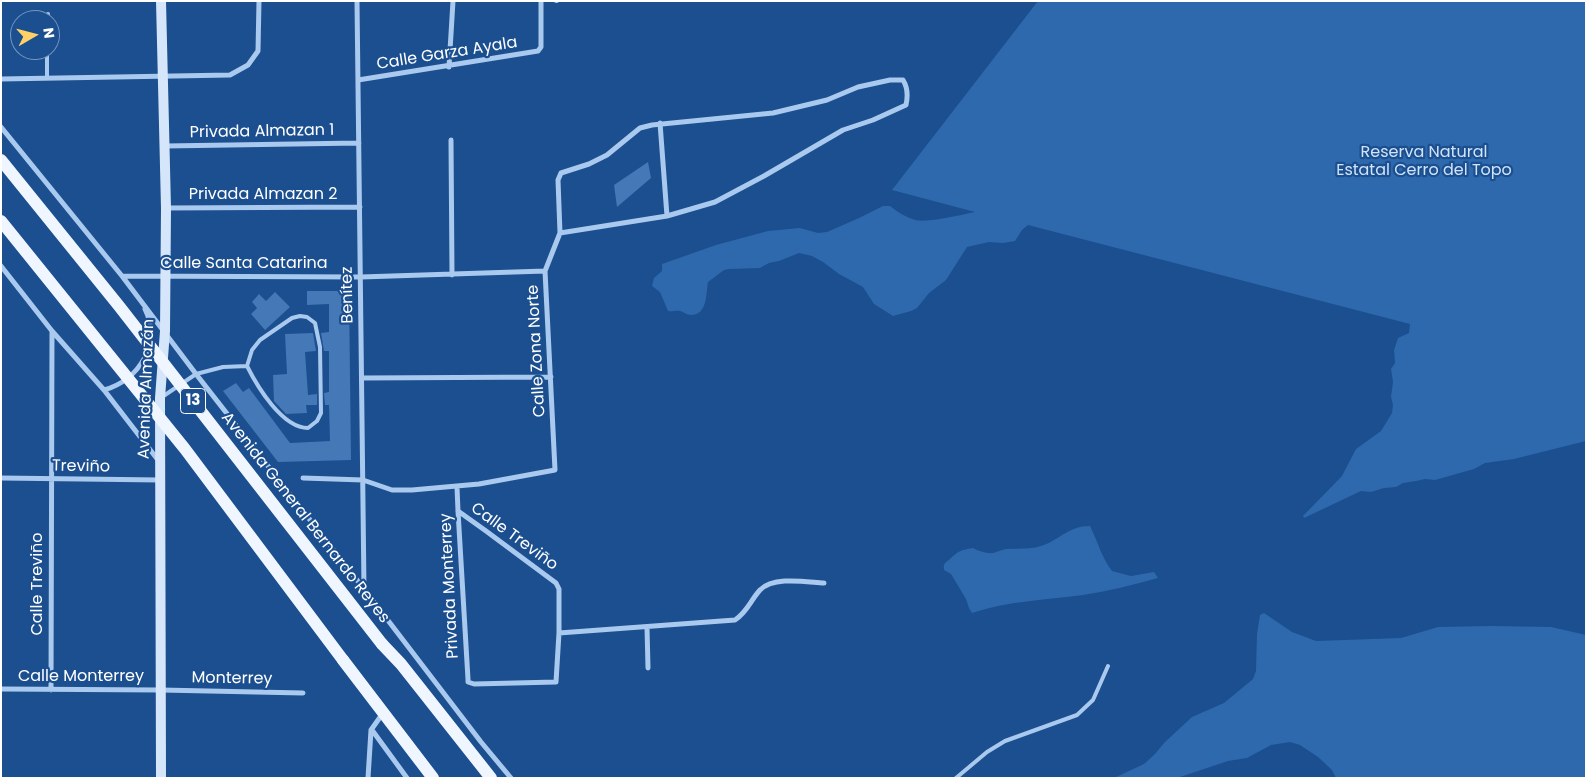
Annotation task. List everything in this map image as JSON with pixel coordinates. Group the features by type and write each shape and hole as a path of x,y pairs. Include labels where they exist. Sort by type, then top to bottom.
{"main road":[{"name":"Avenida Almazán","path":"161,1 166,208 165,331 160,398 161,778"},
{"name":"Avenida General Bernardo Reyes","path":"1,160 119,306 382,644 401,664 491,778"},
{"name":"13","path":"1,221 185,449 433,778"}],"street":[{"path":"1,79 230,75 248,65 258,51 258,1"},
{"name":"Benítez","path":"357,1 364,589"},
{"path":"449,66 453,1"},
{"name":"Calle Garza Ayala","path":"358,80 540,51 541,1"},
{"path":"560,233 667,216 715,202 843,130 906,105 908,94 903,80 890,80 858,87 827,100 773,113 660,123 667,216"},
{"name":"Calle Zona Norte","path":"456,487 555,470 545,271 560,233 558,180 561,174 607,155 640,128 660,123"},
{"path":"1,128 122,276 481,742 511,778"},
{"path":"451,140 452,275"},
{"name":"Privada Almazan 1","path":"165,146 359,143"},
{"name":"Privada Almazan 2","path":"166,208 360,207"},
{"path":"1,266 52,331 104,390 160,462"},
{"name":"Calle Santa Catarina","path":"122,276 361,277 545,271"},
{"path":"1,278 10,278"},
{"path":"104,390 121,384 128,379 135,373 145,357 150,340 150,331 147,313 140,300"},
{"path":"51,479 52,331"},
{"path":"362,378 551,377"},
{"name":"Treviño","path":"1,478 160,480"},
{"path":"302,478 363,480 392,490 402,491 456,487"},
{"name":"Calle Treviño","path":"50,690 51,479"},
{"name":"Privada Monterrey","path":"456,487 468,679 470,683 556,682 559,633"},
{"name":"Calle Treviño","path":"458,511 556,583 559,589 559,633"},
{"path":"559,633 735,620 748,608 760,590 771,583 780,581 824,583"},
{"path":"647,628 648,668"},
{"name":"Calle Monterrey","path":"1,689 161,690"},
{"name":"Monterrey","path":"161,690 303,693"},
{"path":"368,778 371,730 384,712"},
{"path":"371,730 407,778"},
{"path":"470,751 481,742"}],"lane":[{"path":"46,78 47,60"},
{"path":"300,316 312,319 317,328 320,347 321,413 317,421 308,428 303,428 287,420 256,384 246,366 252,350 260,340 292,318 300,316"},
{"path":"160,398 196,374 223,367 246,366"},
{"path":"956,778 987,752 1005,741 1078,715 1093,700 1108,666"}],"green space":[{"name":"Reserva Natural Estatal Cerro del Topo","path":"1038,1 1586,1 1586,441 1514,459 1485,463 1474,469 1435,480 1425,479 1403,483 1396,487 1371,492 1361,491 1304,518 1303,516 1342,476 1356,449 1381,431 1392,413 1391,397 1393,382 1391,369 1395,363 1394,350 1398,338 1409,333 1410,324 1028,225 1022,230 1015,241 1003,243 989,242 967,247 946,280 929,293 917,308 893,316 874,304 863,287 812,256 799,253 760,268 724,270 708,282 705,302 701,311 697,314 688,315 680,311 668,311 660,292 652,286 654,278 662,271 662,264 716,245 768,231 800,228 818,233 827,232 883,206 890,206 905,216 920,221 975,212 892,190"},
{"path":"1090,526 1102,554 1112,571 1131,576 1154,572 1158,578 1083,595 1013,603 972,613 951,574 944,570 946,562 963,550 973,548 990,553 1006,549 1037,547 1076,528"},
{"path":"1264,613 1292,632 1316,641 1401,638 1438,627 1551,627 1586,635 1586,778 1336,778 1332,770 1318,757 1300,745 1290,742 1271,745 1247,758 1228,761 1177,778 1114,778 1144,764 1192,717 1224,703 1253,679 1256,671 1257,634 1260,615"}],"building":[{"path":"648,162 651,178 617,207 614,185"},
{"path":"307,291 349,291 351,460 278,462 223,391 236,383 243,392 249,388 290,443 330,441 329,405 325,405 324,393 329,392 329,351 324,351 321,333 329,332 329,304 307,305"},
{"path":"275,292 290,307 265,330 251,314 257,308 252,302 259,294 266,301"},
{"path":"313,333 316,351 305,352 308,395 317,394 317,405 306,405 307,413 286,414 274,401 273,375 287,374 285,334"}]}
